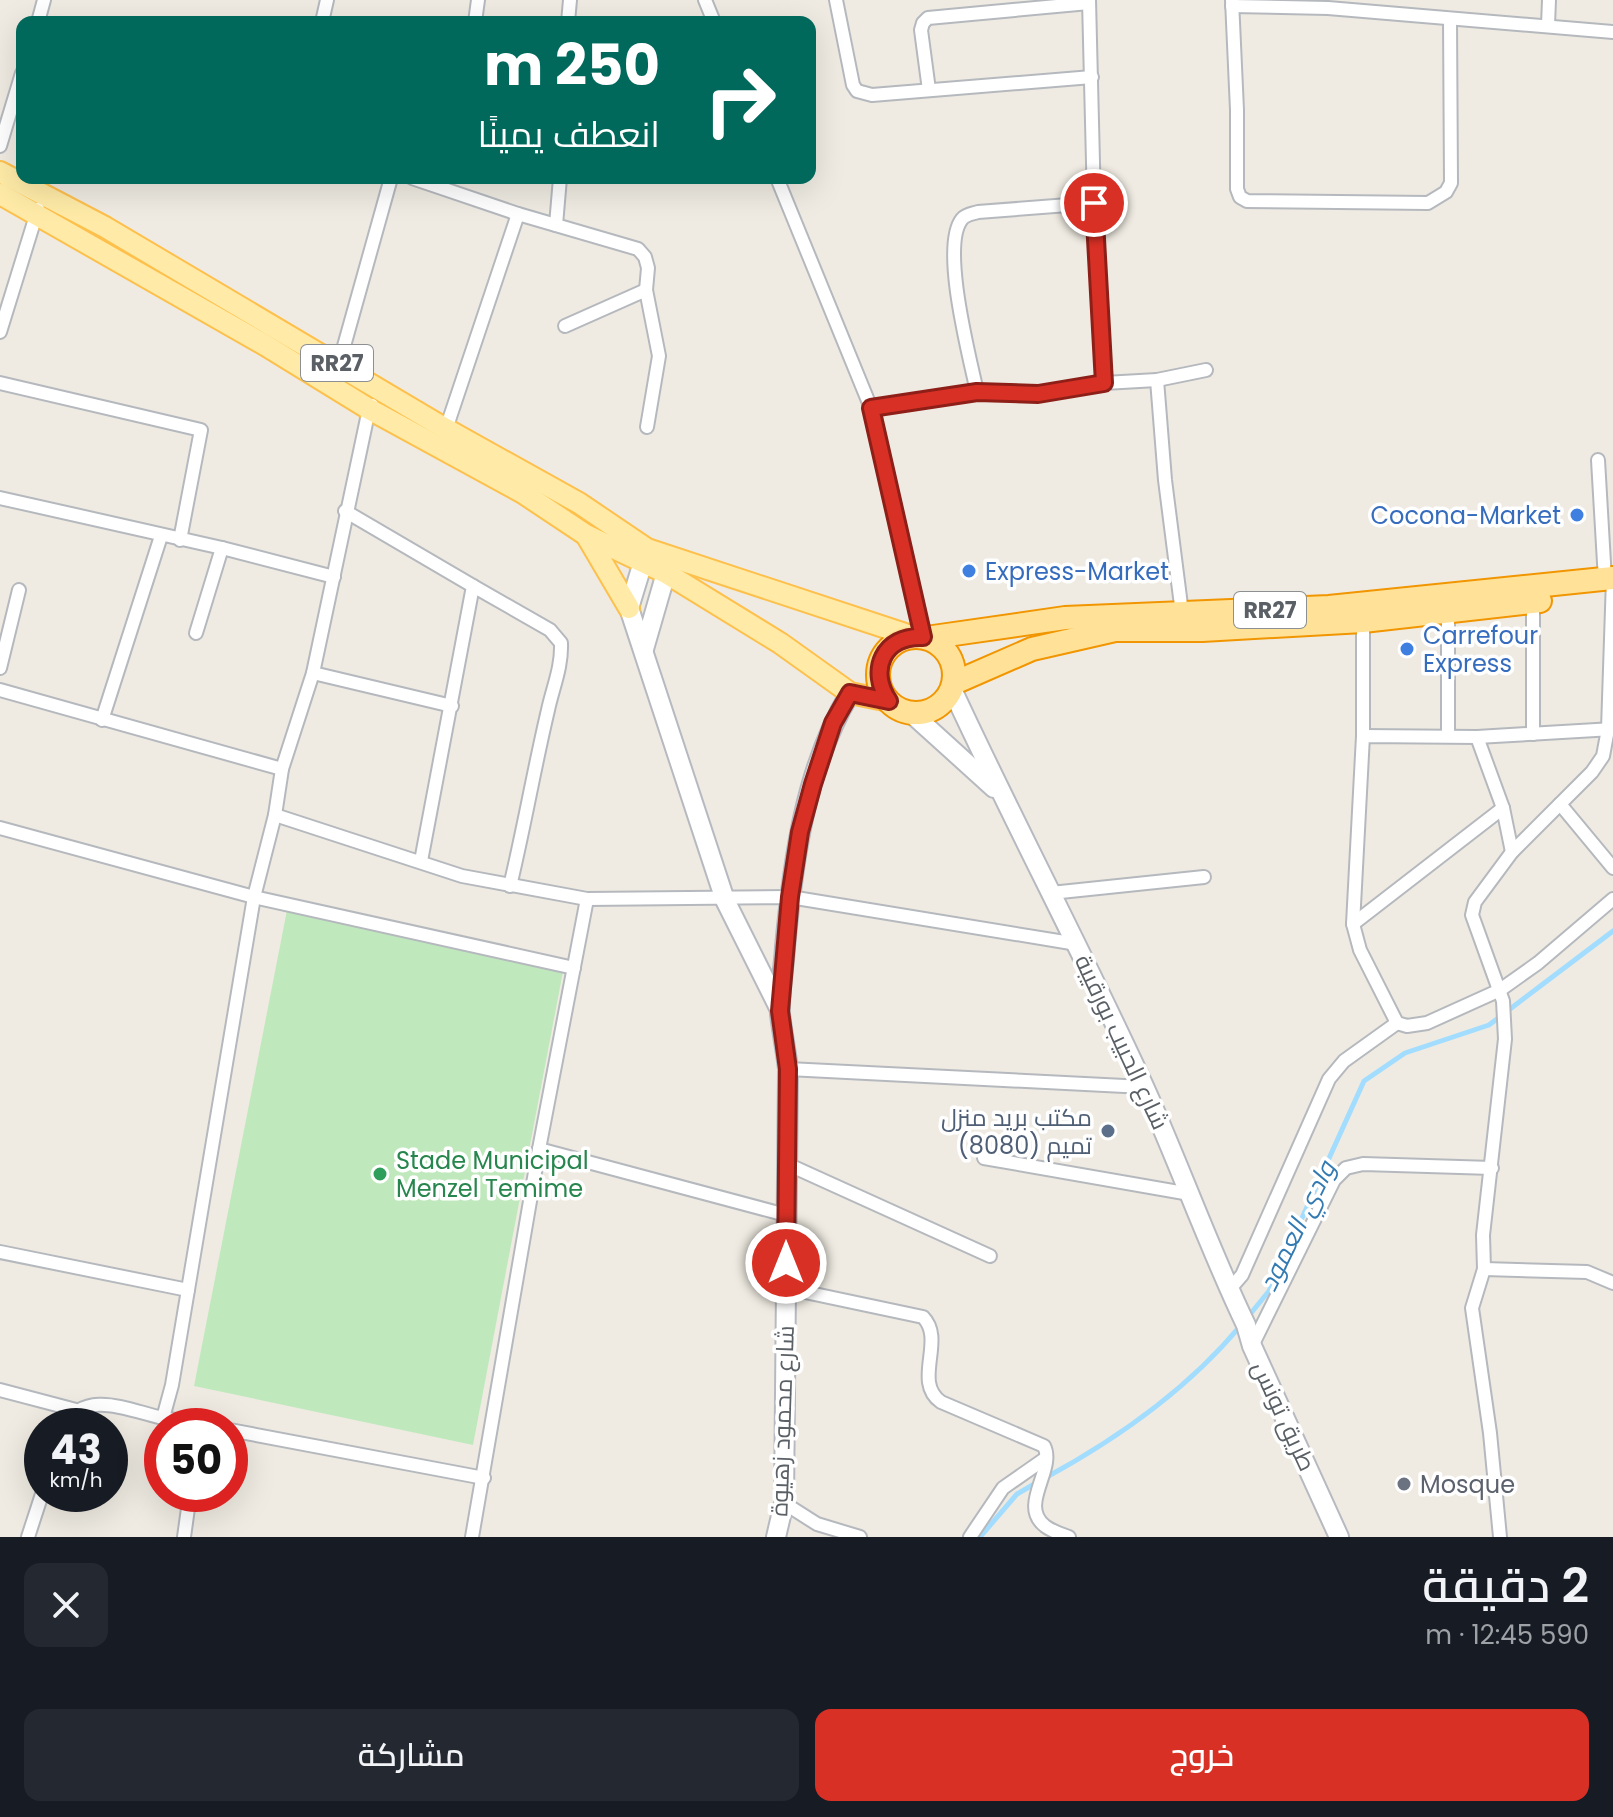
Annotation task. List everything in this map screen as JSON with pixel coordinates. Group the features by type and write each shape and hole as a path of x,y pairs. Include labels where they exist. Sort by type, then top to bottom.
{"highway":[{"name":"RR27","path":"1611,585 1533,602 1363,621 1202,630 1115,630 1032,649 953,686 935,708 910,712 889,701 879,679 879,667 891,646 901,639 1065,618 1329,607 1611,585"},
{"name":"RR27","path":"921,637 937,643 952,660 953,686"}],"main road":[{"name":"RR27","path":"0,172 41,204 369,409 523,493 586,535 668,566 921,637"},
{"name":"RR27","path":"0,194 41,204 339,364 382,392 579,503 645,556"},
{"path":"586,535 629,608 725,900 780,1011"},
{"path":"629,608 645,556"},
{"name":"RR27","path":"668,566 850,693 889,701"},
{"path":"644,649 668,566"},
{"name":"شارع الحبيب بورقيبة","path":"953,686 1001,795 1077,944 1144,1087 1230,1292"},
{"name":"شارع محمود زهيوة","path":"776,1537 784,1503 788,1069 780,1011 790,897 800,832 833,723 850,693"},
{"name":"شارع الحبيب بورقيبة","path":"910,712 1001,795"},
{"name":"طريق تونس","path":"1230,1292 1339,1537"}],"street":[{"path":"836,0 853,85 857,91 872,95 1092,77"},
{"path":"1548,25 1549,0"},
{"path":"929,90 921,30 928,18 1089,2 1094,203 1104,383"},
{"path":"1450,19 1451,183 1446,192 1428,203 1247,201 1240,197 1237,189 1232,3 1328,8 1613,32"},
{"path":"0,146 16,93"},
{"path":"339,364 389,184"},
{"path":"429,184 638,249 645,257 648,268 646,290 659,356 647,427"},
{"path":"452,192 453,184"},
{"path":"556,225 559,184"},
{"path":"779,184 871,408 921,637"},
{"path":"977,392 954,274 959,222 966,215 978,212 1094,203"},
{"path":"0,332 41,204"},
{"path":"446,429 518,214"},
{"path":"565,326 646,290"},
{"path":"871,408 977,392 1038,394 1104,383 1157,380 1206,370"},
{"path":"1157,380 1165,480 1182,613"},
{"path":"0,383 201,430 180,540"},
{"path":"166,1408 254,897 275,815 282,769 313,673 369,409 382,392"},
{"path":"1500,1537 1490,1433 1472,1308 1484,1269 1483,1235 1505,1039 1502,995 1472,915 1475,902 1512,852 1592,772 1607,744 1611,729 1611,585 1598,460"},
{"path":"0,498 222,548 334,577"},
{"path":"345,511 550,630 561,643 559,670 547,711 530,804 510,886"},
{"path":"102,720 161,536"},
{"path":"196,633 222,548"},
{"path":"421,861 473,586"},
{"path":"0,668 19,590"},
{"path":"1533,602 1533,734"},
{"path":"1448,611 1448,736"},
{"path":"1363,621 1363,736 1353,924 1360,950 1397,1023 1407,1026 1427,1023 1502,995 1613,899"},
{"path":"313,673 452,706"},
{"path":"0,690 282,769"},
{"path":"1363,736 1477,737 1611,729"},
{"path":"1477,737 1503,808 1512,852"},
{"path":"1560,804 1613,868"},
{"path":"1353,924 1503,808"},
{"path":"275,815 462,876 587,899 790,897 1077,944"},
{"path":"0,828 254,897 574,968"},
{"path":"1051,893 1204,877"},
{"path":"472,1537 539,1149 587,899"},
{"path":"1230,1292 1242,1275 1329,1079 1344,1061 1397,1023"},
{"path":"788,1069 1144,1087"},
{"path":"539,1149 786,1215"},
{"path":"984,1158 1190,1194"},
{"path":"787,1164 990,1256"},
{"path":"1252,1346 1325,1197 1343,1170 1363,1164 1492,1168"},
{"path":"0,1252 188,1290"},
{"path":"1484,1269 1587,1272 1613,1283"},
{"path":"786,1288 923,1317 933,1331 929,1373 930,1389 936,1399 1041,1444 1046,1449 1046,1461 1035,1501 1036,1514 1045,1526 1069,1537"},
{"path":"0,1390 68,1408"},
{"path":"82,1408 94,1404 124,1408"},
{"path":"248,1433 484,1478"},
{"path":"970,1537 1003,1488 1046,1461"},
{"path":"784,1503 817,1524 860,1537"},
{"path":"28,1537 36,1512"},
{"path":"184,1537 187,1512"}],"green space":[{"name":"Stade Municipal Menzel Temime","path":"288,905 565,961 473,1445 194,1386"}],"waterway":[{"name":"وادي العمود","path":"1247,1318 1269,1291 1364,1081 1405,1053 1489,1025 1613,931"},
{"name":"وادي العمود","path":"1045,1478 1099,1447 1150,1411 1198,1370 1241,1325"},
{"name":"وادي العمود","path":"980,1537 1017,1494 1036,1483"}],"place":[{"name":"Cocona-Market","path":"1577,515"},
{"name":"Express-Market","path":"969,571"},
{"name":"Carrefour Express","path":"1407,649"},
{"name":"مكتب بريد منزل تميم (8080)","path":"1108,1131"},
{"name":"Stade Municipal Menzel Temime","path":"380,1174"},
{"name":"Mosque","path":"1404,1484"}],"route":[{"path":"786,1263 788,1069 780,1011 790,897 800,832 833,723 850,693 889,701 879,679 883,655 901,639 923,637 871,408 977,392 1038,394 1104,383 1094,203"}]}
